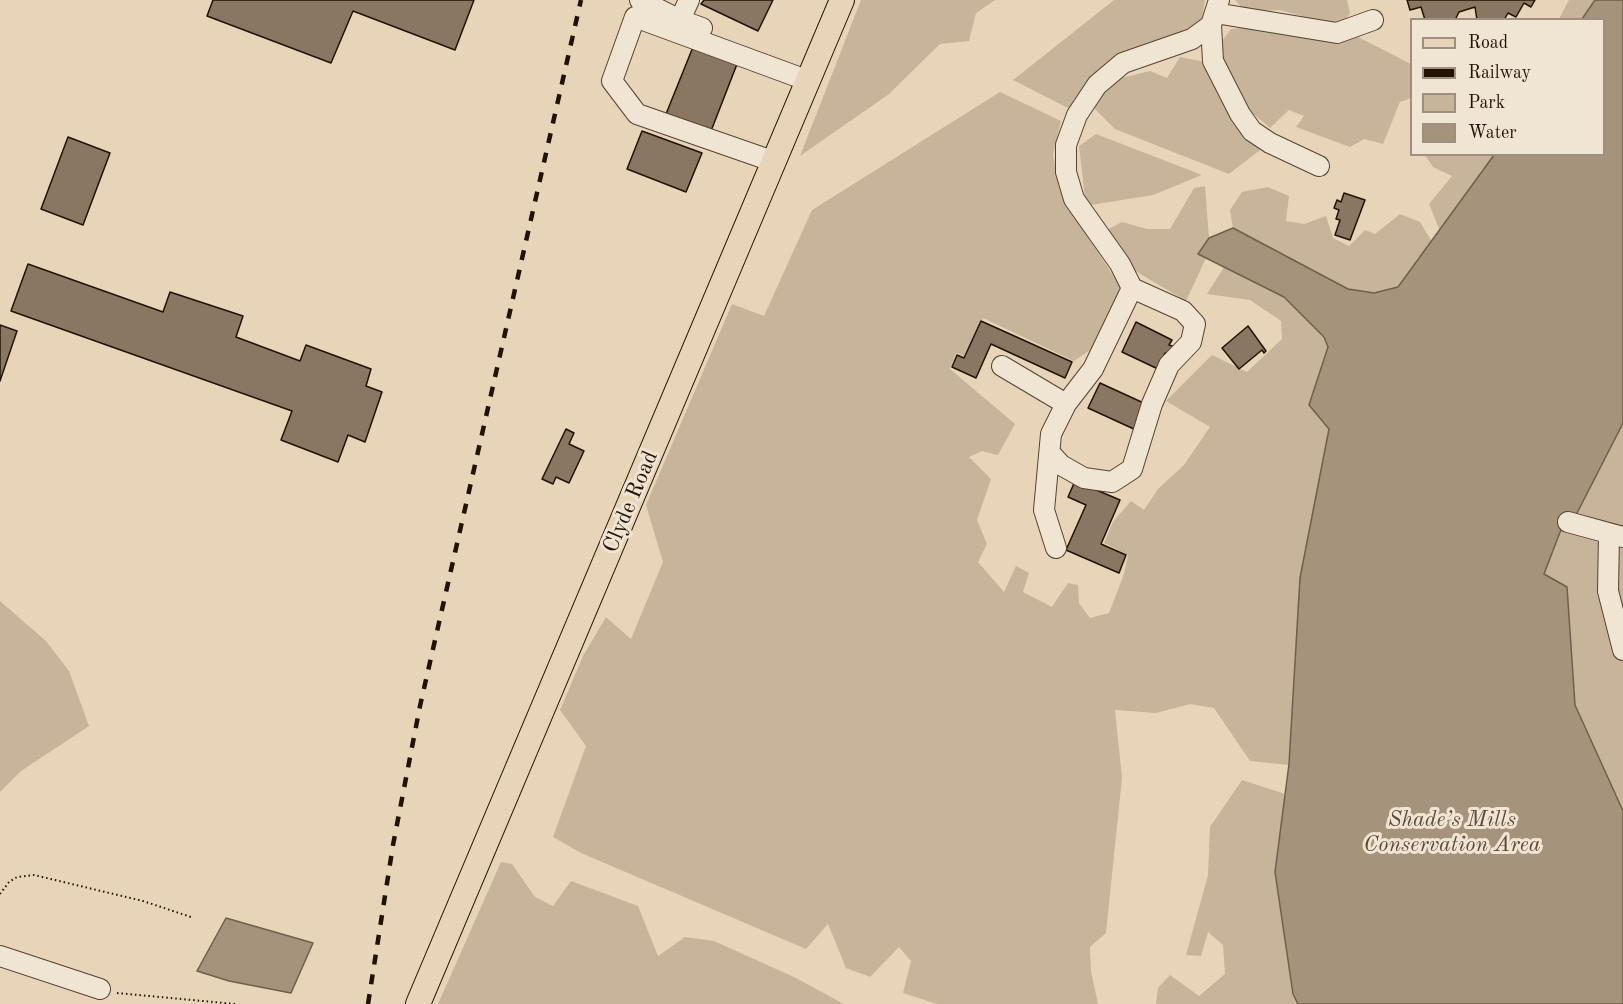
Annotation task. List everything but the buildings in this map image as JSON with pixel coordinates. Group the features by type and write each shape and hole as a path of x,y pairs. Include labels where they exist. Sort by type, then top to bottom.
{"main road":[{"name":"Clyde Road","path":"418,1004 842,0"}],"lane":[{"path":"640,0 680,20 748,45 754,59"},
{"path":"680,20 689,0"},
{"path":"1215,13 1337,33 1373,20"},
{"path":"1215,13 1213,61 1240,114 1252,131 1270,143 1319,166"},
{"path":"1050,453 1061,465 1084,478 1112,482 1132,469 1152,404 1169,366 1191,342 1195,324 1184,311 1132,288 1120,264 1074,199 1066,172 1066,145 1077,115 1097,85 1123,63 1192,39 1215,13"},
{"path":"775,162 637,114 612,81 635,17 809,81"},
{"path":"1056,548 1044,510 1051,434 1066,404 1093,369 1132,288"},
{"path":"1002,366 1066,404"},
{"path":"1568,522 1616,536 1608,591 1623,650"},
{"path":"0,956 100,989"}],"path":[{"path":"0,894 9,882 17,877 34,875 143,901 191,917"},
{"path":"100,989 235,1004"}],"green space":[{"path":"861,0 995,0 976,13 969,41 940,44 889,94 800,156"},
{"path":"1114,0 1205,0 1202,18 1182,35 1070,109 1013,80"},
{"path":"1235,0 1347,0 1350,13 1341,27 1280,10 1246,12"},
{"path":"1569,0 1623,0 1623,1004 1156,1004 1158,988 1170,975 1199,996 1225,974 1223,945 1208,932 1201,956 1186,955 1208,875 1210,827 1242,780 1285,794 1289,765 1250,761 1214,708 1190,704 1156,713 1115,710 1122,778 1106,933 1090,947 1091,971 1098,1004 937,1004 903,993 911,961 899,947 870,977 846,968 828,924 806,949 581,853 553,837 586,746 560,710 583,656 606,617 631,639 663,562 646,505 732,304 764,316 812,210 1000,92 1061,121 1053,155 1059,187 1070,210 1122,289 1090,350 1074,361 983,318 964,356 956,353 950,369 1015,424 998,455 982,451 969,457 991,479 977,520 987,544 978,562 1004,592 1016,566 1029,573 1023,592 1052,607 1068,583 1078,585 1079,603 1090,618 1109,613 1124,574 1128,555 1104,543 1113,522 1131,501 1144,510 1158,489 1184,465 1210,427 1166,401 1212,355 1247,372 1282,339 1281,321 1250,300 1207,294 1224,267 1284,297 1324,337 1328,347 1309,405 1397,287 1374,293 1348,289 1233,228 1230,210 1242,192 1268,187 1289,196 1286,221 1304,224 1326,216 1333,238 1349,246 1365,230 1375,234 1400,214 1420,222 1432,242 1440,231 1429,204 1452,176 1433,167 1426,156 1605,156 1605,18 1560,18"},
{"path":"1260,26 1356,36 1410,63 1410,98 1400,102 1383,144 1364,139 1350,147 1296,127 1304,116 1289,110 1270,128 1244,106 1223,68 1222,41 1231,29"},
{"path":"1180,57 1205,62 1235,123 1260,150 1229,174 1115,129 1091,105 1117,79 1150,71 1167,78"},
{"path":"1096,134 1202,175 1153,195 1091,205 1085,197 1079,146"},
{"path":"1205,186 1209,238 1198,253 1206,258 1186,301 1127,266 1107,230 1122,222 1147,229 1170,229 1194,188"},
{"path":"0,601 46,641 69,671 89,726 21,771 0,792"},
{"path":"501,862 512,864 535,897 553,906 571,881 638,906 658,956 685,937 714,941 794,977 844,1004 438,1004"}],"water":[{"name":"Shade’s Mills Conservation Area","path":"1595,0 1623,0 1623,423 1575,517 1562,527 1544,574 1567,587 1575,705 1623,811 1623,1004 1298,1004 1293,994 1275,872 1289,764 1300,578 1329,429 1309,405 1328,347 1324,337 1284,297 1198,254 1209,238 1233,228 1348,289 1374,293 1398,287 1493,156 1605,156 1605,18 1583,18"},
{"path":"226,918 313,943 291,993 229,981 197,971"}],"railway":[{"path":"368,1004 393,845 420,706 581,0"}]}
